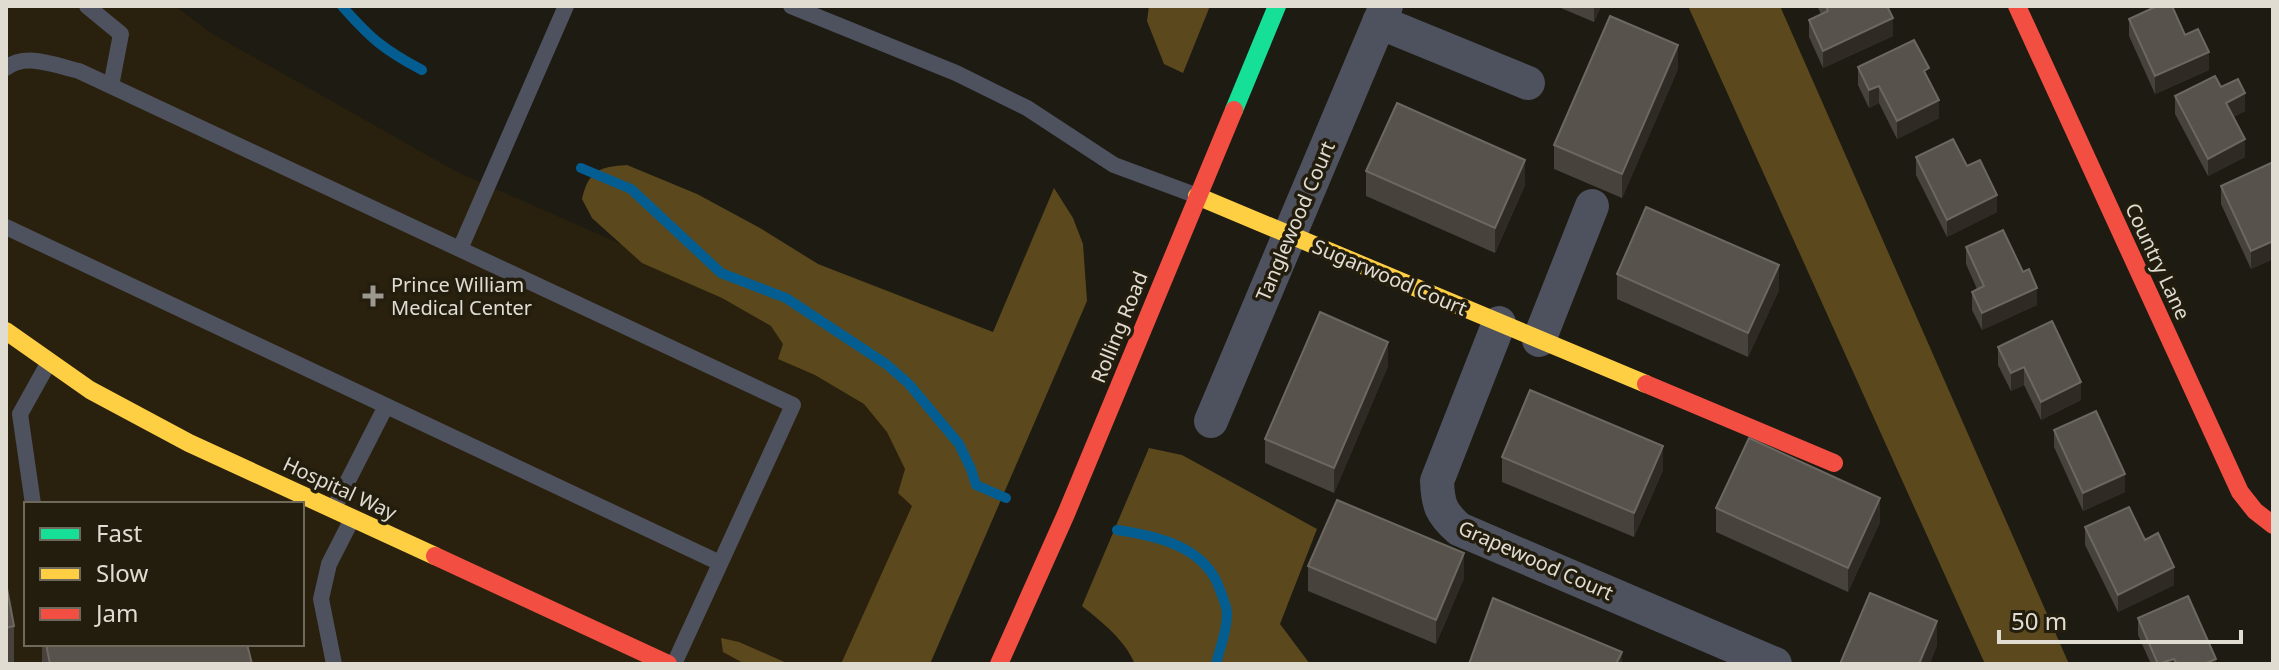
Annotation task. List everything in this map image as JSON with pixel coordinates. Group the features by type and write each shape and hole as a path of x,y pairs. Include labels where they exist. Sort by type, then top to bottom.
{"street":[{"name":"Rolling Road","path":"999,664 1066,514 1277,6"},
{"name":"Country Lane","path":"2017,6 2240,492 2255,511 2273,525"},
{"name":"Tanglewood Court","path":"1211,421 1383,14 1528,83"},
{"name":"Sugarwood Court","path":"1197,196 1834,463"},
{"path":"1539,340 1592,206"},
{"name":"Grapewood Court","path":"1499,323 1437,481 1438,500 1445,516 1459,529 1775,664"},
{"name":"Hospital Way","path":"6,331 90,390 135,415 333,510 671,664"}],"lane":[{"path":"87,6 121,34 111,86"},
{"path":"460,249 566,6"},
{"path":"791,6 956,73 1027,108 1114,165 1197,196"},
{"path":"6,68 32,60 79,71 793,405 671,664"},
{"path":"6,227 720,563"},
{"path":"33,502 20,414 49,362"},
{"path":"333,510 386,406"},
{"path":"334,664 321,599 329,564 352,518"}],"shaded area":[{"name":"Prince William Medical Center","path":"6,6 175,6 211,33 457,172 1024,421 925,664 6,664"},
{"path":"1149,6 1210,6 1183,73 1164,64 1147,21"},
{"path":"1688,6 1780,6 2069,664 1985,664"},
{"path":"627,165 697,194 818,264 993,332 1054,188 1073,218 1083,244 1087,301 930,664 841,664 912,506 898,493 905,469 887,432 864,404 815,375 778,359 783,344 771,326 722,298 642,263 592,218 582,199 588,182 602,169"},
{"path":"1149,448 1182,455 1317,529 1280,624 1310,664 1135,664 1119,639 1082,606"},
{"path":"721,638 739,642 789,664 745,664 723,652"}],"building":[{"path":"1826,6 1887,6 1893,18 1823,51 1809,20 1828,11"},
{"path":"2157,6 2172,6 2185,35 2198,29 2209,52 2155,76 2129,19"},
{"path":"1610,16 1678,45 1622,174 1554,145"},
{"path":"1914,40 1929,68 1924,71 1939,100 1897,121 1879,86 1869,90 1858,67"},
{"path":"2215,76 2221,87 2238,79 2245,93 2226,103 2245,139 2208,159 2175,96"},
{"path":"1397,103 1525,160 1495,228 1366,171"},
{"path":"1953,139 1967,166 1980,160 1997,195 1947,220 1916,157"},
{"path":"2273,162 2273,241 2251,251 2221,186"},
{"path":"1646,207 1779,265 1748,333 1617,274"},
{"path":"2003,230 2023,272 2029,269 2037,288 1982,313 1972,292 1984,286 1966,247"},
{"path":"1320,312 1388,342 1334,468 1265,439"},
{"path":"2052,321 2081,382 2041,402 2024,367 2011,373 1998,347"},
{"path":"1530,390 1663,446 1634,513 1502,457"},
{"path":"2096,411 2125,474 2083,493 2054,430"},
{"path":"1749,438 1880,498 1848,568 1716,508"},
{"path":"1337,500 1464,553 1436,620 1308,566"},
{"path":"2129,507 2145,540 2158,533 2174,567 2118,595 2085,527"},
{"path":"6,583 14,626 6,628"},
{"path":"1870,593 1937,621 1919,664 1840,664"},
{"path":"2188,596 2216,659 2204,664 2177,664 2174,659 2158,664 2138,618"},
{"path":"1493,598 1622,652 1616,664 1469,664"},
{"path":"46,646 248,646 252,664 50,664"}],"waterway":[{"path":"342,6 378,42 422,70"},
{"path":"581,168 631,189 721,273 786,298 886,364 908,383 959,444 976,485 1006,498"},
{"path":"1117,530 1179,546 1204,563 1213,575 1227,614 1216,664"}],"traffic: fast":[{"path":"1234,110 1277,6"}],"traffic: slow":[{"path":"1197,196 1646,384"},
{"path":"6,331 90,390 189,443 435,556"}],"traffic: jam":[{"path":"2017,6 2240,492 2255,511 2273,525"},
{"path":"999,664 1066,514 1234,110"},
{"path":"1646,384 1834,463"},
{"path":"435,556 668,664"}],"place":[{"name":"Prince William Medical Center","path":"373,296"}]}
